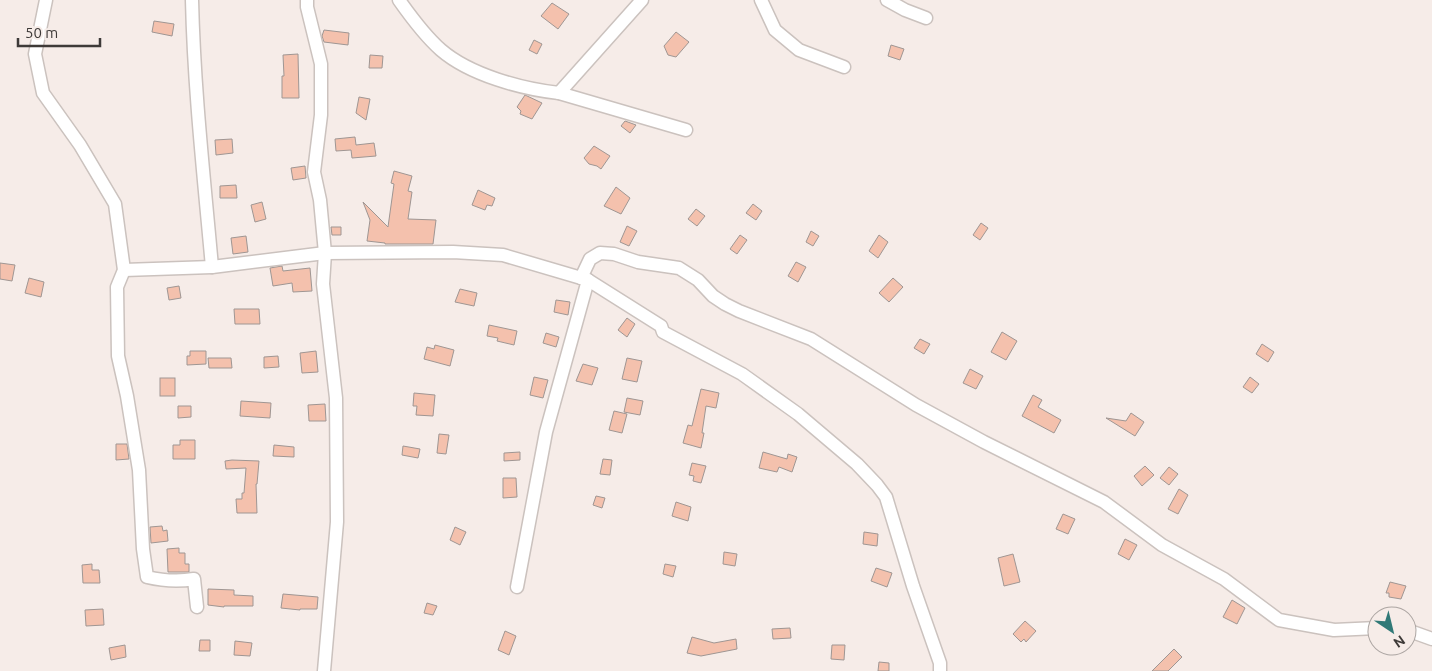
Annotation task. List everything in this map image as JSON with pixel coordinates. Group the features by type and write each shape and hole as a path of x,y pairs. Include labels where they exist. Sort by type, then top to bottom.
{"street":[{"path":"46,0 35,54 43,93 80,146 115,204 124,270 117,287 118,356 127,396 138,470 143,548 147,576 162,581 175,582 194,579 197,607"},
{"path":"192,0 198,116 212,267"},
{"path":"307,0 321,64 321,115 314,172 320,200 325,253 323,284 336,398 337,522 324,671"},
{"path":"399,0 410,16 442,50 467,67 497,79 539,91 559,93 686,130"},
{"path":"559,93 642,0"},
{"path":"761,0 775,30 798,50 844,67"},
{"path":"888,0 905,10 926,18"},
{"path":"124,270 212,267 325,253 453,252 503,255 584,279 661,326 663,332 742,374 798,414 857,464 877,485 886,498 913,586 940,663 940,671"},
{"path":"517,587 546,432 584,279 590,258 600,253 614,254 638,262 679,268 698,280 713,296 725,304 811,339 916,405 984,442 1104,502 1162,545 1224,579 1273,616 1290,622 1334,630 1367,628"},
{"path":"1417,634 1432,639"}],"building":[{"path":"552,3 569,14 558,29 541,16"},
{"path":"154,21 174,24 172,36 152,32"},
{"path":"324,30 349,33 348,45 324,42 322,36"},
{"path":"676,32 689,42 676,57 668,55 664,46"},
{"path":"534,40 542,44 537,54 529,50"},
{"path":"891,45 904,49 900,60 888,56"},
{"path":"298,54 299,98 282,98 283,55"},
{"path":"370,55 383,56 382,68 369,68"},
{"path":"525,95 542,103 532,119 520,114 521,111 517,107"},
{"path":"359,97 370,99 366,120 356,113"},
{"path":"625,121 636,125 630,133 621,126"},
{"path":"355,137 356,145 374,143 376,156 352,158 351,150 336,151 335,139"},
{"path":"232,139 233,153 216,155 215,140"},
{"path":"594,146 610,156 601,169 589,164 584,158"},
{"path":"305,166 306,178 293,180 291,168"},
{"path":"394,171 412,176 408,191 412,192 408,219 436,220 433,244 385,244 367,241 370,220 363,202 388,227 394,184 391,183"},
{"path":"236,185 237,198 220,198 220,186"},
{"path":"616,187 630,198 621,214 604,206"},
{"path":"478,190 495,198 492,206 487,205 485,210 472,205"},
{"path":"262,202 266,219 255,222 251,205"},
{"path":"753,204 762,211 756,220 746,213"},
{"path":"696,209 705,216 697,226 688,219"},
{"path":"981,223 988,228 980,240 973,235"},
{"path":"627,226 637,231 629,246 620,242"},
{"path":"331,227 341,227 341,235 332,235"},
{"path":"811,231 819,236 813,246 806,242"},
{"path":"740,235 747,240 737,254 730,249"},
{"path":"879,235 888,242 878,258 869,251"},
{"path":"246,236 248,252 233,254 231,238"},
{"path":"796,262 806,267 798,282 788,276"},
{"path":"0,263 15,265 12,281 0,279"},
{"path":"282,266 283,271 310,268 312,291 293,292 292,283 273,286 270,268"},
{"path":"29,278 44,282 41,297 25,293"},
{"path":"893,278 903,287 889,302 879,293"},
{"path":"179,286 181,298 169,300 167,288"},
{"path":"460,289 477,293 474,306 455,302"},
{"path":"556,300 570,302 568,315 554,312"},
{"path":"234,309 259,309 260,324 235,324"},
{"path":"627,318 635,324 627,337 618,330"},
{"path":"489,325 517,331 514,345 497,341 498,338 487,336"},
{"path":"1002,332 1017,341 1006,360 991,352"},
{"path":"546,333 559,337 556,347 543,343"},
{"path":"920,339 930,344 924,354 914,348"},
{"path":"1262,344 1274,352 1268,362 1256,354"},
{"path":"435,345 454,350 450,366 424,359 427,347 434,349"},
{"path":"190,351 206,351 206,364 187,365 187,356 190,356"},
{"path":"316,351 318,372 302,373 300,353"},
{"path":"278,356 279,367 264,368 264,357"},
{"path":"208,358 231,358 232,368 209,368"},
{"path":"627,358 642,361 637,382 622,379"},
{"path":"583,364 598,368 592,385 576,381"},
{"path":"970,369 983,376 976,389 963,383"},
{"path":"534,377 548,380 543,398 530,395"},
{"path":"1250,377 1259,384 1252,393 1243,387"},
{"path":"160,378 175,378 175,396 160,396"},
{"path":"701,389 719,393 716,408 706,406 701,448 683,443 688,425 692,426"},
{"path":"414,393 435,395 433,416 416,415 417,406 413,406"},
{"path":"1033,395 1042,400 1038,407 1061,420 1054,433 1022,416"},
{"path":"627,398 643,401 640,415 624,412"},
{"path":"241,401 271,403 270,418 240,416"},
{"path":"325,404 326,421 309,421 308,405"},
{"path":"178,406 191,406 191,417 178,418"},
{"path":"614,411 627,414 622,433 609,430"},
{"path":"1131,413 1144,422 1135,436 1106,418 1126,421"},
{"path":"439,434 449,435 446,454 437,453"},
{"path":"180,440 195,440 195,459 173,459 173,445 180,445"},
{"path":"116,444 127,444 129,459 116,460"},
{"path":"274,445 294,447 294,457 273,456"},
{"path":"403,446 420,449 418,458 402,455"},
{"path":"520,452 520,460 504,461 504,453"},
{"path":"763,452 787,459 788,454 797,457 792,472 779,467 777,472 759,468"},
{"path":"603,459 612,460 610,475 600,474"},
{"path":"225,461 259,461 256,484 257,513 237,513 236,499 242,499 242,493 244,493 246,468 226,469"},
{"path":"692,463 706,466 701,483 693,481 694,476 689,475"},
{"path":"1145,466 1154,475 1142,486 1134,476"},
{"path":"1169,467 1178,474 1169,485 1160,478"},
{"path":"503,478 516,478 517,497 503,498"},
{"path":"1179,489 1188,495 1178,514 1168,509"},
{"path":"596,496 605,498 602,508 593,505"},
{"path":"676,502 691,507 688,521 672,516"},
{"path":"1063,514 1075,519 1068,534 1056,529"},
{"path":"162,526 163,531 167,530 168,541 151,543 150,527"},
{"path":"455,527 466,532 460,545 450,540"},
{"path":"864,532 878,534 877,546 863,544"},
{"path":"1125,539 1137,545 1129,560 1118,554"},
{"path":"179,548 179,553 185,553 185,564 189,564 189,572 168,572 167,549"},
{"path":"724,552 737,554 735,566 723,564"},
{"path":"1013,554 1020,582 1004,586 998,558"},
{"path":"92,564 92,570 99,570 100,583 83,583 82,565"},
{"path":"665,564 676,566 673,577 663,574"},
{"path":"876,568 892,573 887,587 871,581"},
{"path":"1390,582 1406,586 1401,599 1389,597 1389,593 1386,593"},
{"path":"208,589 234,590 234,595 253,596 253,606 224,607 208,605"},
{"path":"283,594 318,597 317,609 281,608"},
{"path":"1232,600 1245,608 1237,624 1223,617"},
{"path":"427,603 437,606 433,615 424,613"},
{"path":"103,609 104,625 86,626 85,610"},
{"path":"1025,621 1036,631 1026,642 1024,639 1021,642 1013,634"},
{"path":"790,628 791,638 773,639 772,629"},
{"path":"505,631 516,636 509,655 498,650"},
{"path":"692,637 714,643 736,639 737,649 701,656 687,653"},
{"path":"200,640 210,640 210,651 199,651"},
{"path":"235,641 252,643 250,656 234,655"},
{"path":"125,645 126,657 111,660 109,648"},
{"path":"832,645 845,645 844,660 831,659"},
{"path":"1174,649 1182,657 1168,671 1152,671"},
{"path":"879,662 889,663 889,671 878,671"}]}
